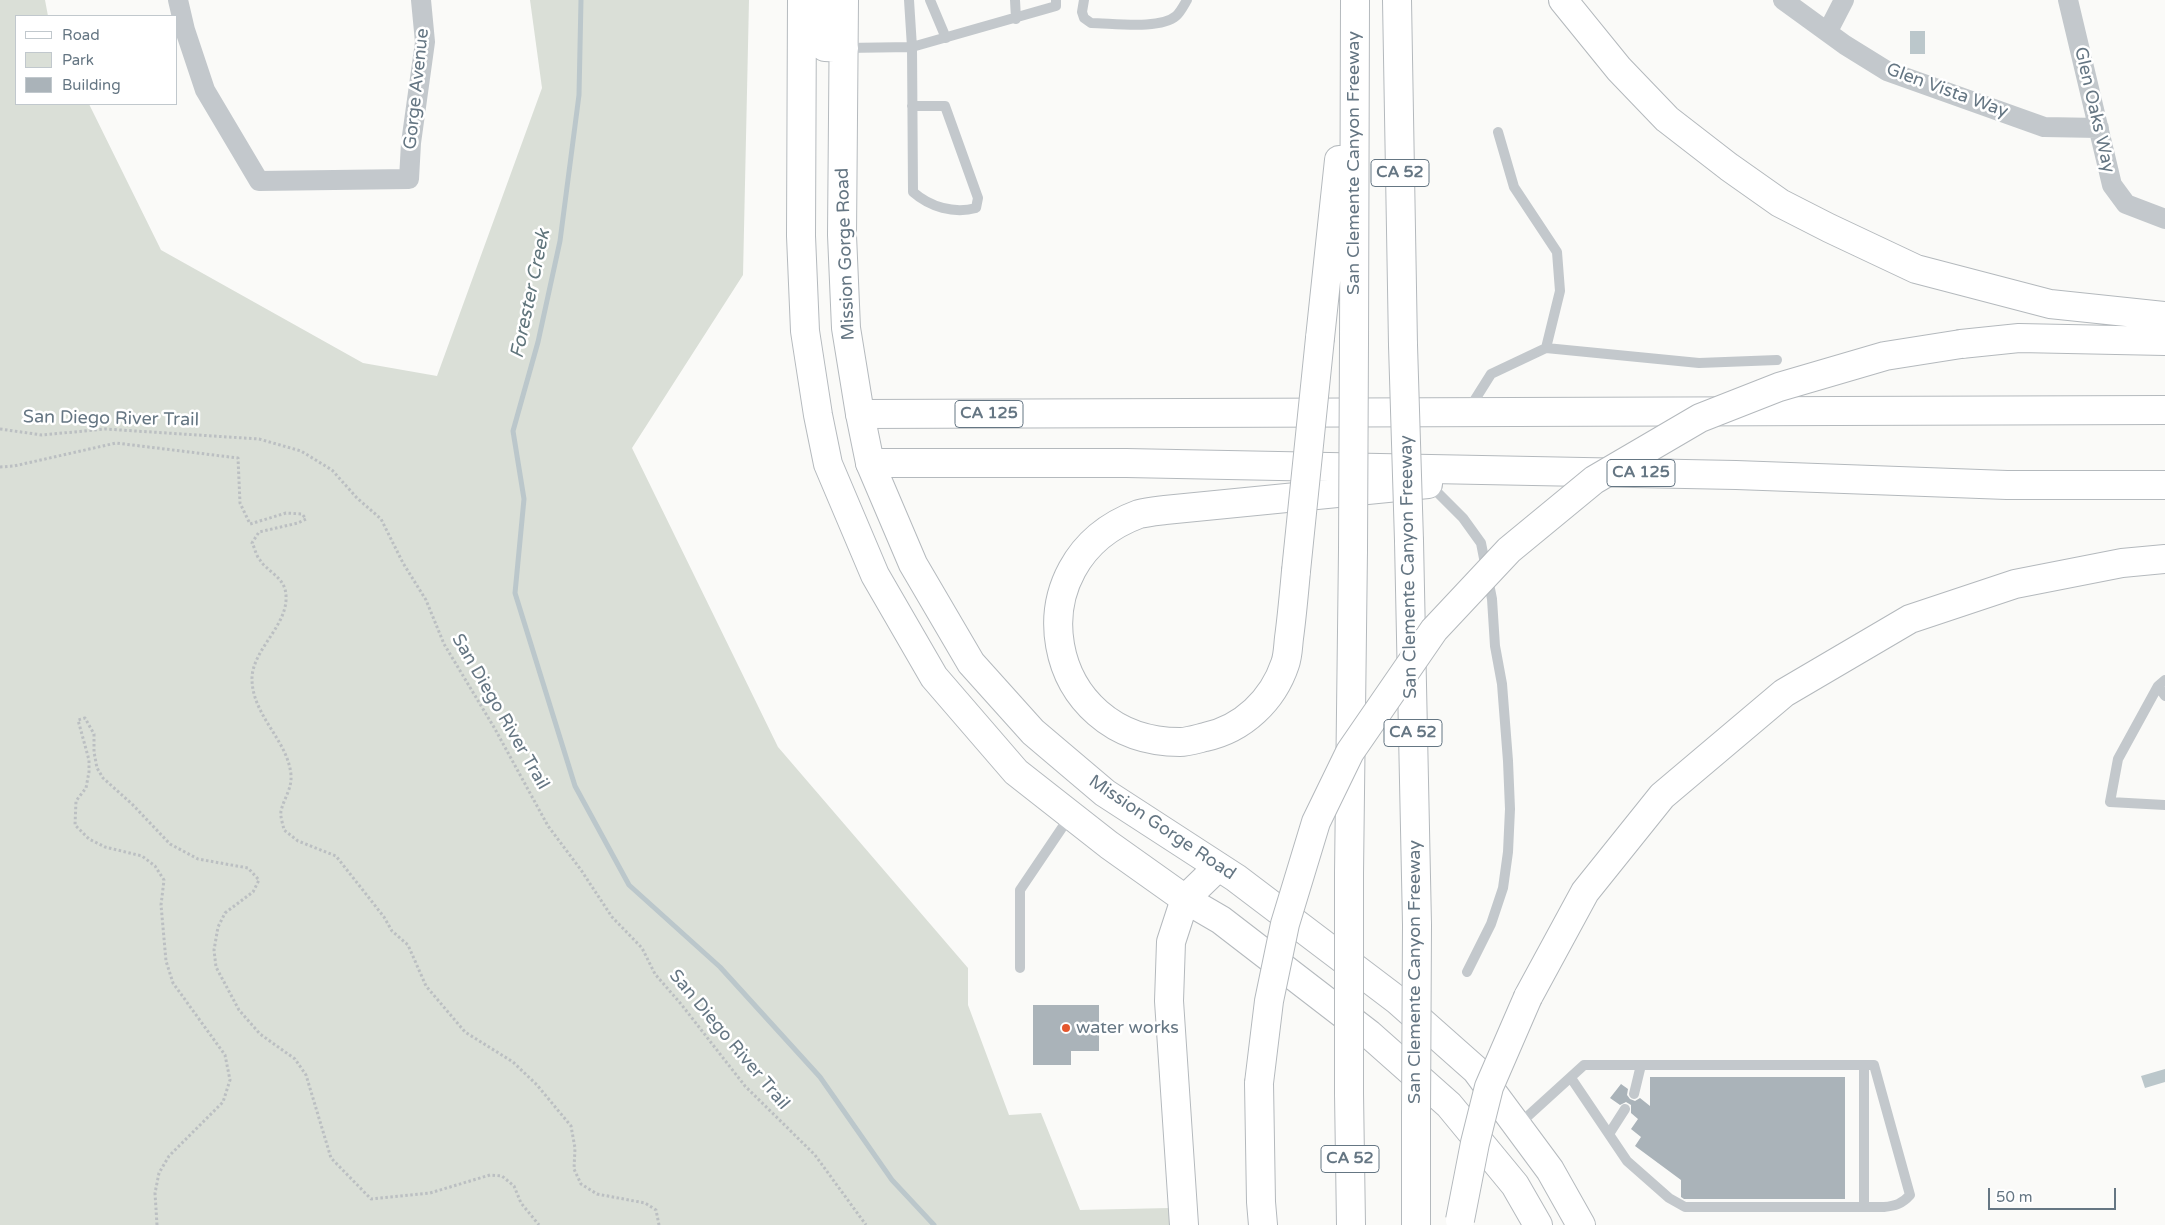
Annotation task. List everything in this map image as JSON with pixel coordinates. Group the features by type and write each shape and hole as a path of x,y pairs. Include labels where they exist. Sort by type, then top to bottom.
{"main road":[{"path":"802,0 801,236 805,331 818,415 828,464 875,575 934,677 1016,772 1109,846 1185,899 1221,920 1369,1034 1449,1104 1515,1185 1538,1225"},
{"path":"819,0 822,43 825,47 844,48"},
{"name":"Mission Gorge Road","path":"844,0 842,235 846,328 860,414 870,463 913,564 971,663 1033,732 1105,793 1236,878 1397,1000 1476,1070 1550,1170 1581,1225"},
{"name":"San Clemente Canyon Freeway","path":"1397,0 1417,925 1416,1225"},
{"path":"1563,0 1619,69 1667,119 1729,167 1780,203 1916,269 2050,304 2165,316"},
{"path":"1355,6 1320,338 1296,570 1286,663 1271,694 1246,720 1217,735 1181,742 1147,739 1114,725 1088,704 1072,684 1060,651 1057,619 1064,587 1076,561 1095,539 1121,522 1141,514 1165,510 1429,484 1552,471"},
{"name":"San Clemente Canyon Freeway","path":"1351,1225 1350,873 1355,6"},
{"path":"1263,1225 1259,1083 1269,1001 1285,924 1316,822 1350,752 1434,630 1509,550 1594,480 1700,418 1779,387 1885,356 1961,344 2019,338 2165,341"},
{"name":"CA 125","path":"818,415 2165,410"},
{"name":"CA 125","path":"828,464 1126,463 1736,475 2007,485 2165,485"},
{"path":"1460,1223 1474,1143 1489,1087 1528,997 1585,892 1662,796 1784,693 1910,619 2015,584 2122,563 2165,559"},
{"path":"1184,1225 1169,1001 1171,942 1185,899 1218,867"}],"street":[{"name":"Gorge Avenue","path":"178,0 185,30 205,90 259,181 409,179 411,143 425,42 421,0"},
{"name":"Glen Vista Way","path":"1783,0 1845,45 1887,71 2044,126 2099,128"},
{"path":"1828,31 1844,0"},
{"name":"Glen Oaks Way","path":"2068,0 2112,185 2126,204 2165,219"}],"lane":[{"path":"909,0 912,47 912,106 913,192 921,199 942,208 961,210 976,208 978,198 945,106 912,106"},
{"path":"930,0 946,38"},
{"path":"1015,0 1016,19"},
{"path":"844,48 912,47 1016,19 1056,6 1056,0"},
{"path":"1084,0 1082,12 1084,18 1091,23 1150,24 1165,22 1176,16 1187,0"},
{"path":"1498,132 1514,187 1557,252 1560,291 1546,348"},
{"path":"1467,412 1491,374 1546,348 1699,363 1777,360"},
{"path":"1429,484 1463,518 1481,543 1492,599 1495,646 1502,684 1508,761 1510,809 1504,888 1491,924 1466,972"},
{"path":"2161,683 2165,696"},
{"path":"2161,683 2118,759 2110,802 2165,805"},
{"path":"1020,968 1020,890 1070,815"},
{"path":"1517,1126 1584,1065 1874,1065 1910,1195 1905,1202 1897,1205 1864,1207 1685,1207 1669,1198 1627,1161 1570,1078"},
{"path":"1634,1094 1641,1065"},
{"path":"1864,1065 1864,1207"},
{"path":"1609,1134 1625,1109"}],"path":[{"name":"San Diego River Trail","path":"0,429 42,434 105,429 206,434 260,439 301,451 332,470 380,520 426,600 444,644 495,729 548,826 581,870 612,917 642,948 655,974 745,1086 815,1155 866,1225"},
{"path":"0,467 14,466 116,443 238,458 240,503 250,524 286,514 302,514 306,519 298,523 259,532 252,543 260,561 275,575 284,588 284,611 256,660 252,675 254,692 263,718 284,752 291,774 289,792 280,812 284,830 298,841 336,856 384,917 392,931 408,945 426,986 466,1032 513,1062 537,1085 571,1126 575,1148 574,1169 580,1184 597,1194 645,1203 656,1210 658,1225"},
{"path":"157,1225 155,1219 155,1193 159,1173 169,1156 223,1102 230,1080 225,1055 173,983 166,961 161,905 164,880 156,866 142,856 106,847 89,838 75,825 76,801 86,788 89,772 89,760 78,720 85,718 94,734 94,752 103,778 132,804 170,844 198,859 248,868 259,880 253,892 225,913 218,926 214,950 216,967 239,1010 260,1034 295,1059 306,1075 331,1158 371,1199 430,1193 490,1175 502,1176 514,1186 521,1203 539,1225"}],"green space":[{"path":"0,0 45,0 48,15 15,15 15,105 89,105 161,250 363,363 437,376 542,88 530,0 749,0 743,275 632,448 778,747 968,968 968,1005 1009,1115 1041,1113 1080,1210 1169,1208 1172,1225 0,1225"}],"shaded area":[{"path":"1910,31 1925,31 1925,54 1910,54"},
{"path":"2165,1069 2165,1082 2145,1088 2141,1076"}],"building":[{"name":"water works","path":"1033,1005 1099,1005 1099,1051 1071,1051 1071,1065 1033,1065"},
{"path":"1650,1077 1845,1077 1845,1199 1684,1199 1681,1197 1681,1180 1635,1146 1641,1137 1631,1129 1638,1119 1631,1113 1631,1105 1626,1102 1620,1105 1610,1098 1621,1084 1628,1089 1627,1095 1630,1099 1635,1101 1640,1098 1650,1106"}],"waterway":[{"name":"Forester Creek","path":"581,0 579,95 560,241 538,342 513,431 524,499 515,593 575,786 629,885 720,967 820,1077 892,1180 934,1225"}],"place":[{"name":"water works","path":"1066,1028"}]}
